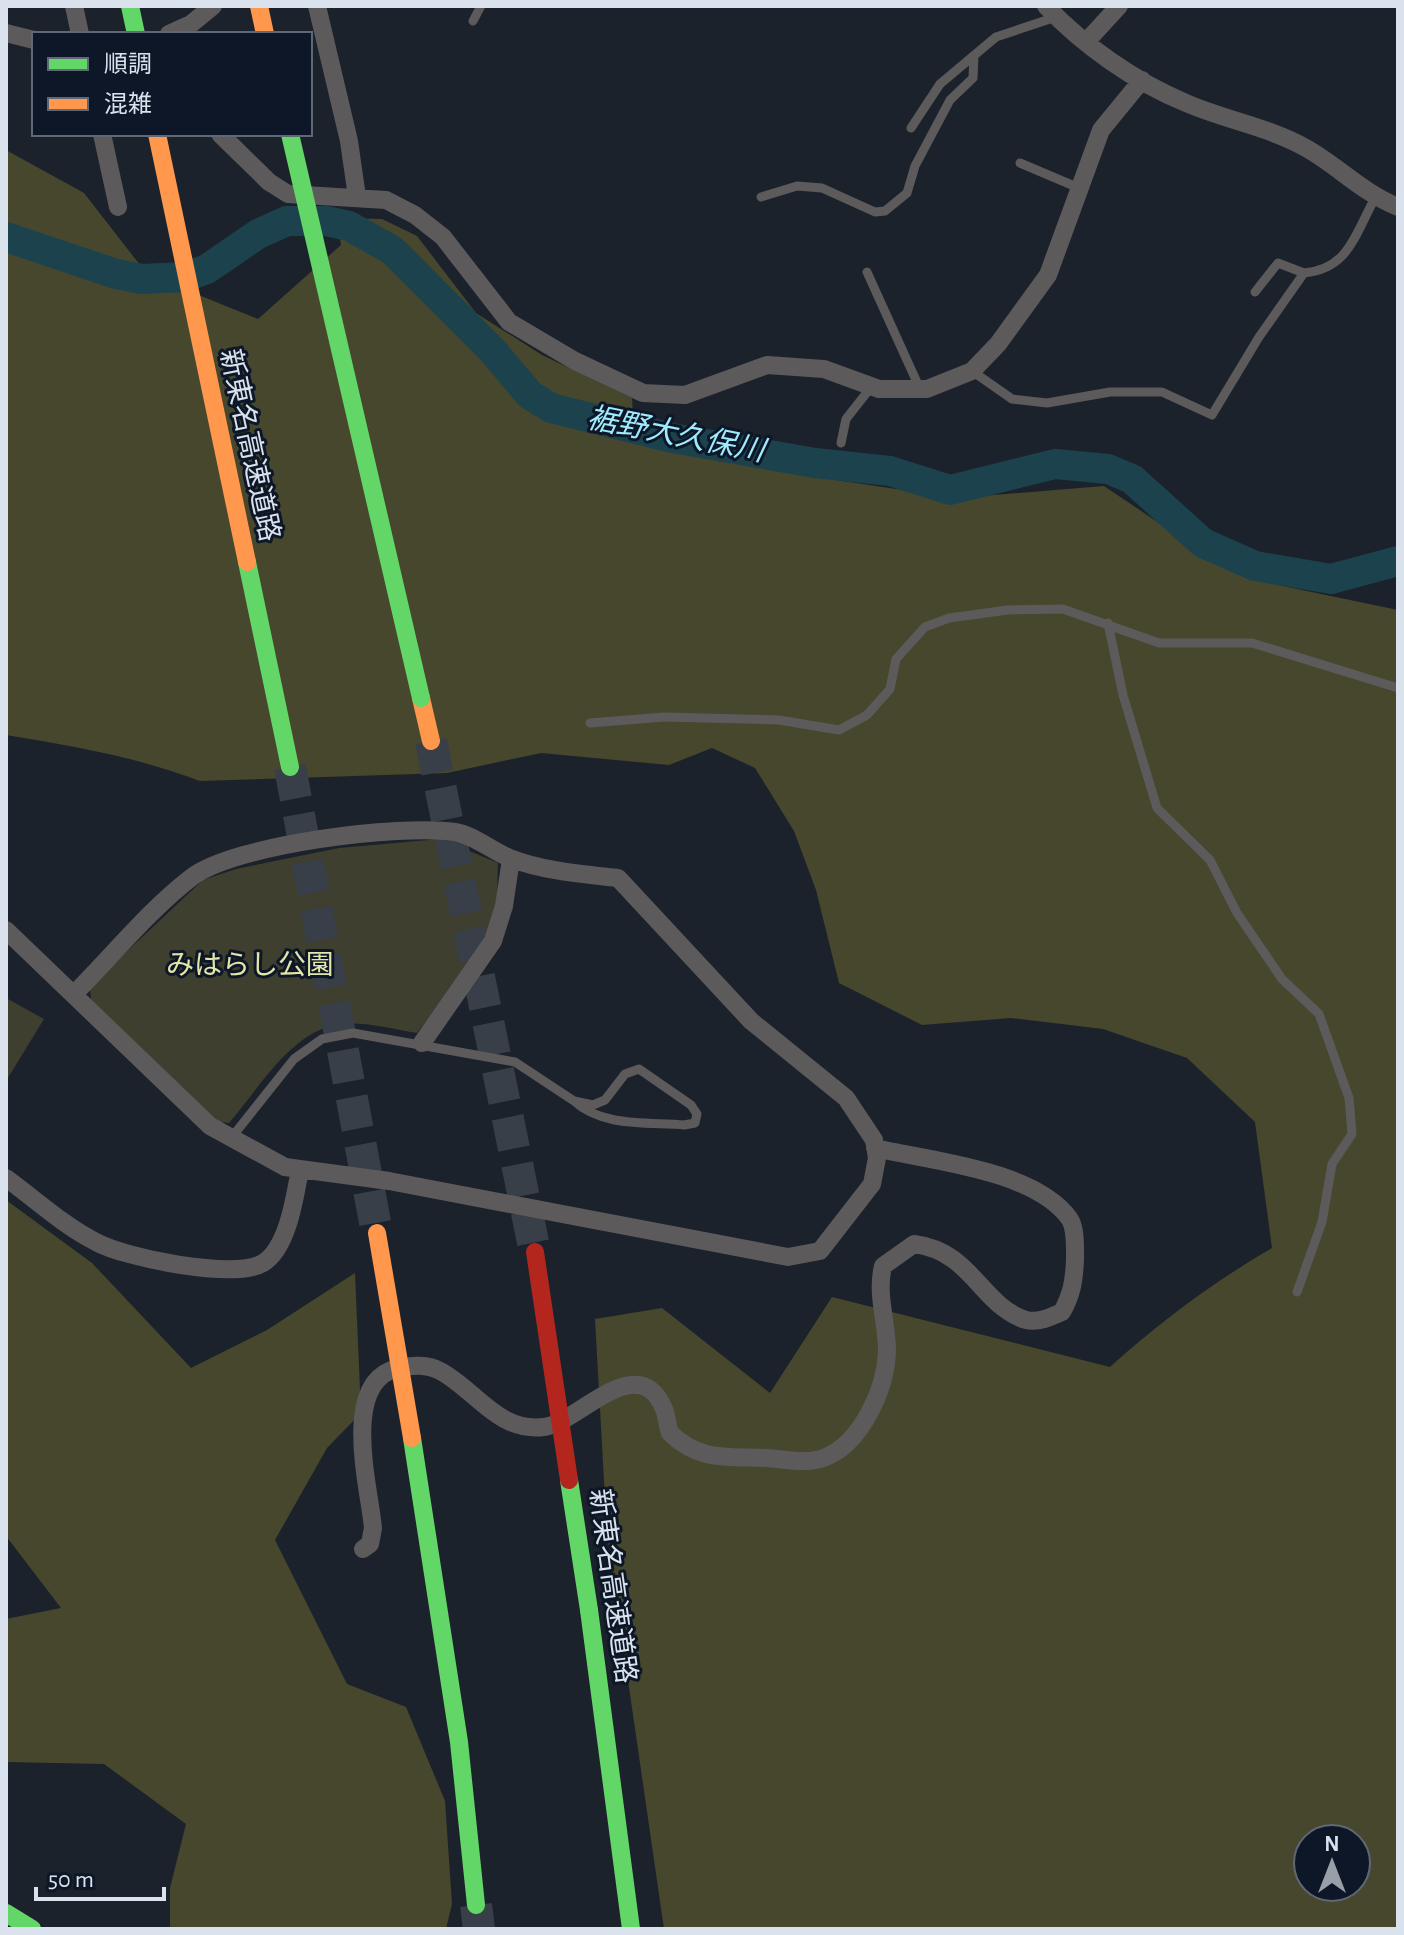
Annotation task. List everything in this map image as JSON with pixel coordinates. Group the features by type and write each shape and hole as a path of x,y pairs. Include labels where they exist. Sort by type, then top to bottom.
{"main road":[{"path":"130,6 136,32"},
{"path":"259,6 265,32"},
{"name":"新東名高速道路","path":"157,136 290,767"},
{"path":"290,136 431,741"},
{"path":"377,1233 459,1742 476,1905"},
{"name":"新東名高速道路","path":"535,1252 589,1610 631,1929"},
{"path":"6,1913 32,1929"}],"street":[{"path":"74,6 80,32"},
{"path":"173,32 191,24 213,6"},
{"path":"317,6 349,141 357,197"},
{"path":"1086,42 1119,6"},
{"path":"1051,12 1086,42 1142,80 1184,103 1305,147 1375,198 1398,207"},
{"path":"6,33 32,40"},
{"path":"222,136 269,182 288,194 386,200 415,215 443,237 509,322 535,340 643,393 685,395 767,365 824,369 872,386 920,389 972,371 998,344 1048,275 1101,130 1142,80"},
{"path":"102,136 118,207"},
{"path":"6,930 210,1126 256,1154 285,1167 389,1181 788,1257 820,1251 872,1184 874,1140 846,1098 751,1021 618,878 565,872 511,859 459,832 409,829 308,842 231,859 194,875 75,993"},
{"path":"422,1043 493,941 504,906 511,859"},
{"path":"363,1549 370,1544 373,1528 361,1413 368,1392 392,1369 408,1366 440,1371 491,1413 532,1427 557,1423 618,1388 644,1388 656,1396 665,1411 670,1433 700,1455 806,1462 827,1457 852,1440 867,1415 879,1389 887,1355 879,1282 883,1266 914,1244 934,1246 955,1258 1006,1307 1026,1320 1044,1320 1062,1312 1074,1290 1075,1250 1071,1220 1055,1203 1030,1187 998,1176 875,1148"},
{"path":"6,1178 97,1243 160,1261 246,1270 265,1262 290,1222 300,1169"}],"lane":[{"path":"473,21 481,6"},
{"path":"911,128 940,84 996,37 1051,12"},
{"path":"761,197 797,186 822,188 875,212 885,211 907,193 915,166 950,100 973,78 974,56"},
{"path":"1020,163 1079,188"},
{"path":"1255,292 1278,263 1304,273 1321,272 1340,262 1375,198"},
{"path":"867,272 920,389"},
{"path":"972,371 1012,399 1047,403 1110,392 1162,392 1212,415 1259,337 1304,273"},
{"path":"841,443 846,419 872,386"},
{"path":"590,723 664,717 779,720 839,730 867,715 890,689 896,659 925,627 949,618 1008,610 1063,609 1159,643 1252,643 1398,688"},
{"path":"1108,623 1123,695 1157,808 1210,860 1237,913 1282,979 1319,1014 1349,1098 1352,1134 1332,1164 1322,1222 1297,1292"},
{"path":"232,1137 294,1059 322,1039 353,1033 515,1062 574,1101 588,1114 605,1119 684,1125 695,1123 697,1114 661,1082 639,1069 625,1074 605,1100 593,1105 574,1101"}],"green space":[{"path":"6,150 84,193 147,274 258,319 341,245 337,218 382,219 417,236 476,313 542,355 632,398 634,434 783,472 956,498 1104,486 1217,562 1278,585 1398,610 1398,1929 664,1929 607,1535 595,1319 662,1308 770,1393 832,1297 1110,1367 1188,1303 1272,1248 1255,1122 1187,1058 1103,1029 1011,1018 922,1025 839,983 816,890 794,831 755,768 712,748 669,765 541,753 447,773 200,781 80,748 6,735"},
{"name":"みはらし公園","path":"440,839 498,863 497,908 492,928 463,976 417,1033 352,1024 331,1026 315,1032 287,1053 229,1123 212,1121 91,1001 90,986 203,880 236,869 339,848"},
{"path":"6,998 44,1019 6,1081"},
{"path":"6,1200 92,1263 191,1368 267,1330 355,1273 361,1413 327,1448 275,1540 347,1684 406,1707 445,1801 452,1904 446,1929 170,1929 170,1888 186,1824 104,1764 6,1762 6,1619 61,1608 6,1536"}],"waterway":[{"name":"裾野大久保川","path":"6,237 116,274 142,279 185,277 207,269 258,234 287,221 326,221 349,226 392,250 492,350 530,395 551,408 672,438 815,463 890,471 950,490 1055,464 1108,469 1132,479 1203,543 1255,566 1331,579 1398,561"}],"tunnel":[{"path":"431,741 535,1252"},
{"path":"290,767 377,1233"},
{"path":"476,1905 479,1929"}],"traffic: fast":[{"path":"130,6 136,32"},
{"path":"290,136 421,698"},
{"path":"247,562 290,767"},
{"path":"412,1438 459,1742 476,1905"},
{"path":"569,1480 589,1610"},
{"path":"589,1610 631,1929"},
{"path":"6,1913 32,1929"}],"traffic: slow":[{"path":"259,6 265,32"},
{"path":"157,136 247,562"},
{"path":"421,698 431,741"},
{"path":"377,1233 412,1438"}],"traffic: jam":[{"path":"535,1252 569,1480"}]}
